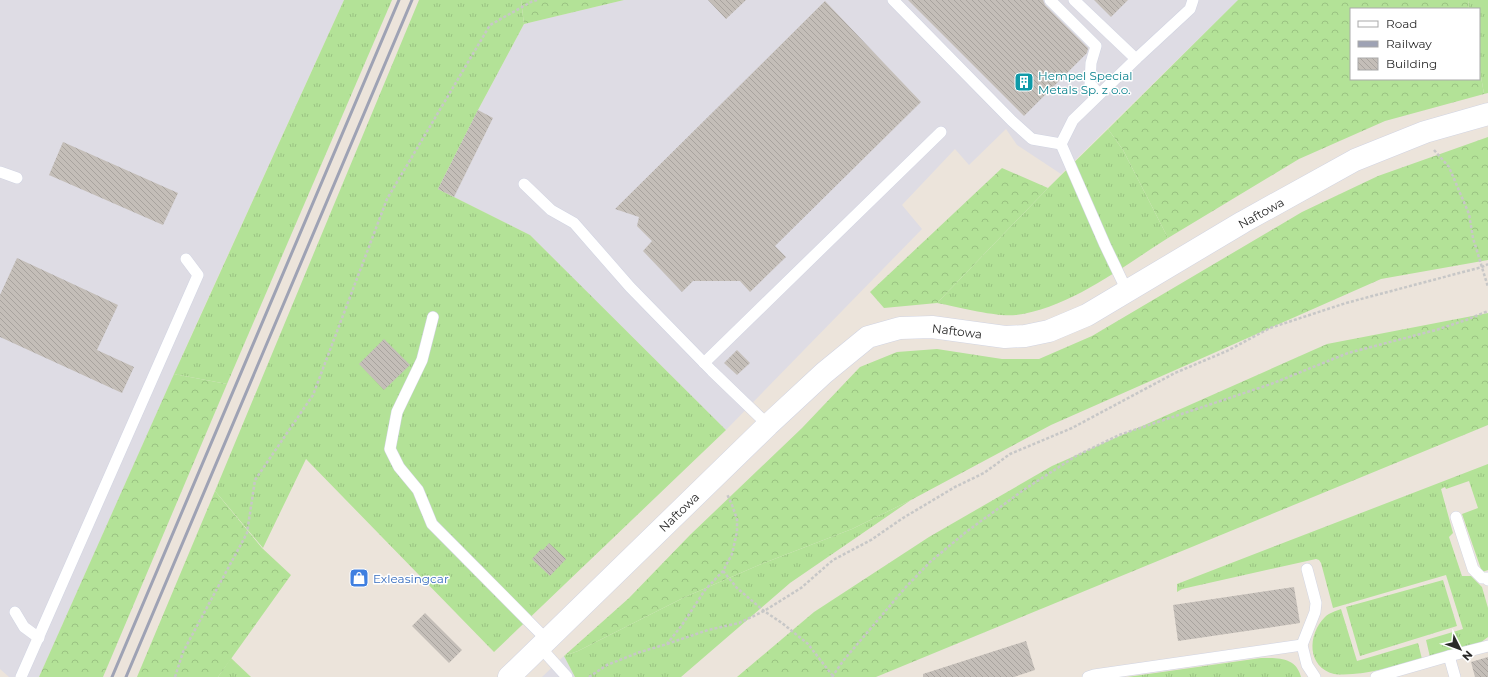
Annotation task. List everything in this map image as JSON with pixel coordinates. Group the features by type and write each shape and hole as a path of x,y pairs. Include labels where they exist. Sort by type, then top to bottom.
{"street":[{"name":"Naftowa","path":"509,677 768,425 824,373 868,337 900,328 932,327 1005,337 1025,336 1049,331 1087,315 1243,222 1355,160 1425,132 1488,114"}],"lane":[{"path":"893,0 1012,121 1032,139 1061,144"},
{"path":"1050,0 1096,46 1091,63 1090,84 1100,94"},
{"path":"1074,0 1136,59"},
{"path":"1127,291 1104,245 1061,144 1073,120 1190,9 1193,0"},
{"path":"704,363 941,132"},
{"path":"0,172 17,178"},
{"path":"524,184 551,210 574,223 630,287 704,363 768,425"},
{"path":"21,677 198,275 186,259"},
{"path":"433,317 422,360 397,412 390,449 399,468 418,490 432,524 543,643 567,677"},
{"path":"1456,517 1473,569 1482,578 1488,579"},
{"path":"1307,569 1316,603 1315,612 1302,645 1307,666 1315,677"},
{"path":"15,612 24,627 39,638"},
{"path":"1088,677 1302,645"},
{"path":"1376,677 1488,646"},
{"path":"1449,656 1455,677"}],"path":[{"path":"175,677 183,652 247,533 255,480 313,395 387,199 490,25 537,0"},
{"path":"1432,147 1449,167 1469,214 1473,238 1488,287"},
{"path":"589,677 607,665 640,652 708,630 739,623 764,612 801,588 833,560 871,540 903,518 955,487 984,473 1010,454 1072,428 1175,374 1227,351 1270,328 1346,303 1482,267 1488,264"},
{"path":"723,571 737,588 764,612 782,623 808,644 832,676 905,588 930,562 966,532 1013,498 1076,456 1119,435 1257,389 1348,353 1436,330 1488,311"},
{"path":"667,644 682,625 705,590 723,571 732,554 737,532 737,519 724,489"}],"shaded area":[{"path":"0,0 344,0 195,327 39,677 9,677 0,669"},
{"path":"624,0 1238,0 1061,174 1017,145 1006,129 969,165 955,149 902,205 922,229 726,430 530,235 438,189 524,24"},
{"path":"564,656 575,677 542,677"}],"green space":[{"path":"344,0 392,0 227,384 174,374"},
{"path":"419,0 521,0 524,24 438,189 530,235 726,430 494,652 306,459 263,548 215,491"},
{"path":"521,0 624,0 524,24"},
{"path":"1238,0 1468,0 1469,8 1350,8 1350,80 1480,80 1480,71 1484,94 1385,121 1299,159 1168,238 1123,150 1108,129"},
{"path":"1468,0 1488,0 1488,93 1484,94 1480,71 1480,8 1469,8"},
{"path":"1108,129 1123,150 1168,238 1095,285 1056,304 1036,311 1016,315 997,315 937,303 1048,188"},
{"path":"1488,137 1488,260 1381,279 1051,425 911,500 852,529 759,565 685,597 578,651 564,656 629,598 690,535 802,428 860,367 897,352 937,349 1002,359 1039,359 1092,336 1302,212 1378,176"},
{"path":"1002,168 1048,188 937,303 884,308 870,292"},
{"path":"1488,313 1488,425 876,677 737,677 814,612 929,537 1052,466 1327,344"},
{"path":"174,374 227,384 103,677 39,677"},
{"path":"1488,464 1488,570 1482,572 1462,514 1478,508 1469,481 1446,489 1445,487 1441,489 1453,533 1449,537 1462,576 1471,576 1482,587 1488,608 1488,637 1480,643 1430,657 1426,640 1463,629 1446,575 1333,608 1321,563 1316,559 1182,589 1177,592 1177,584"},
{"path":"215,491 262,548 291,575 218,677 137,677"},
{"path":"911,500 790,583 681,677 575,677 564,656 578,651 685,597 759,565 852,529"},
{"path":"1443,580 1457,626 1360,656 1346,607"},
{"path":"1341,609 1357,661 1418,643 1422,659 1401,665 1355,674 1334,674 1325,670 1319,665 1315,658 1313,641 1315,633 1319,624 1325,617"},
{"path":"231,658 251,677 218,677"},
{"path":"1261,658 1274,658 1291,662 1299,670 1301,677 1127,677"}],"building":[{"path":"708,0 746,0 726,19"},
{"name":"Hempel Special Metals Sp. z o.o.","path":"908,0 1043,0 1045,5 1088,48 1087,53 1024,116"},
{"path":"1094,0 1128,0 1111,17"},
{"path":"825,1 921,102 775,246 786,257 750,292 740,281 693,281 682,292 643,251 652,241 637,226 639,217 615,209"},
{"path":"478,110 493,118 454,197 438,189"},
{"path":"63,142 178,193 163,225 49,175"},
{"path":"17,258 118,305 97,350 134,367 122,393 0,337 0,295"},
{"path":"384,339 410,365 384,390 359,364"},
{"path":"737,350 750,363 737,375 724,363"},
{"path":"549,543 566,559 550,576 532,559"},
{"path":"1294,587 1300,623 1178,641 1173,605"},
{"path":"425,613 462,650 449,663 412,626"},
{"path":"1026,641 1035,670 1014,677 923,677 923,674"},
{"path":"1488,657 1488,677 1475,677 1471,662"}],"railway":[{"path":"112,677 399,0"},
{"path":"126,677 412,0"}],"place":[{"name":"Hempel Special Metals Sp. z o.o.","path":"1024,82"},
{"name":"Exleasingcar","path":"359,578"}]}
